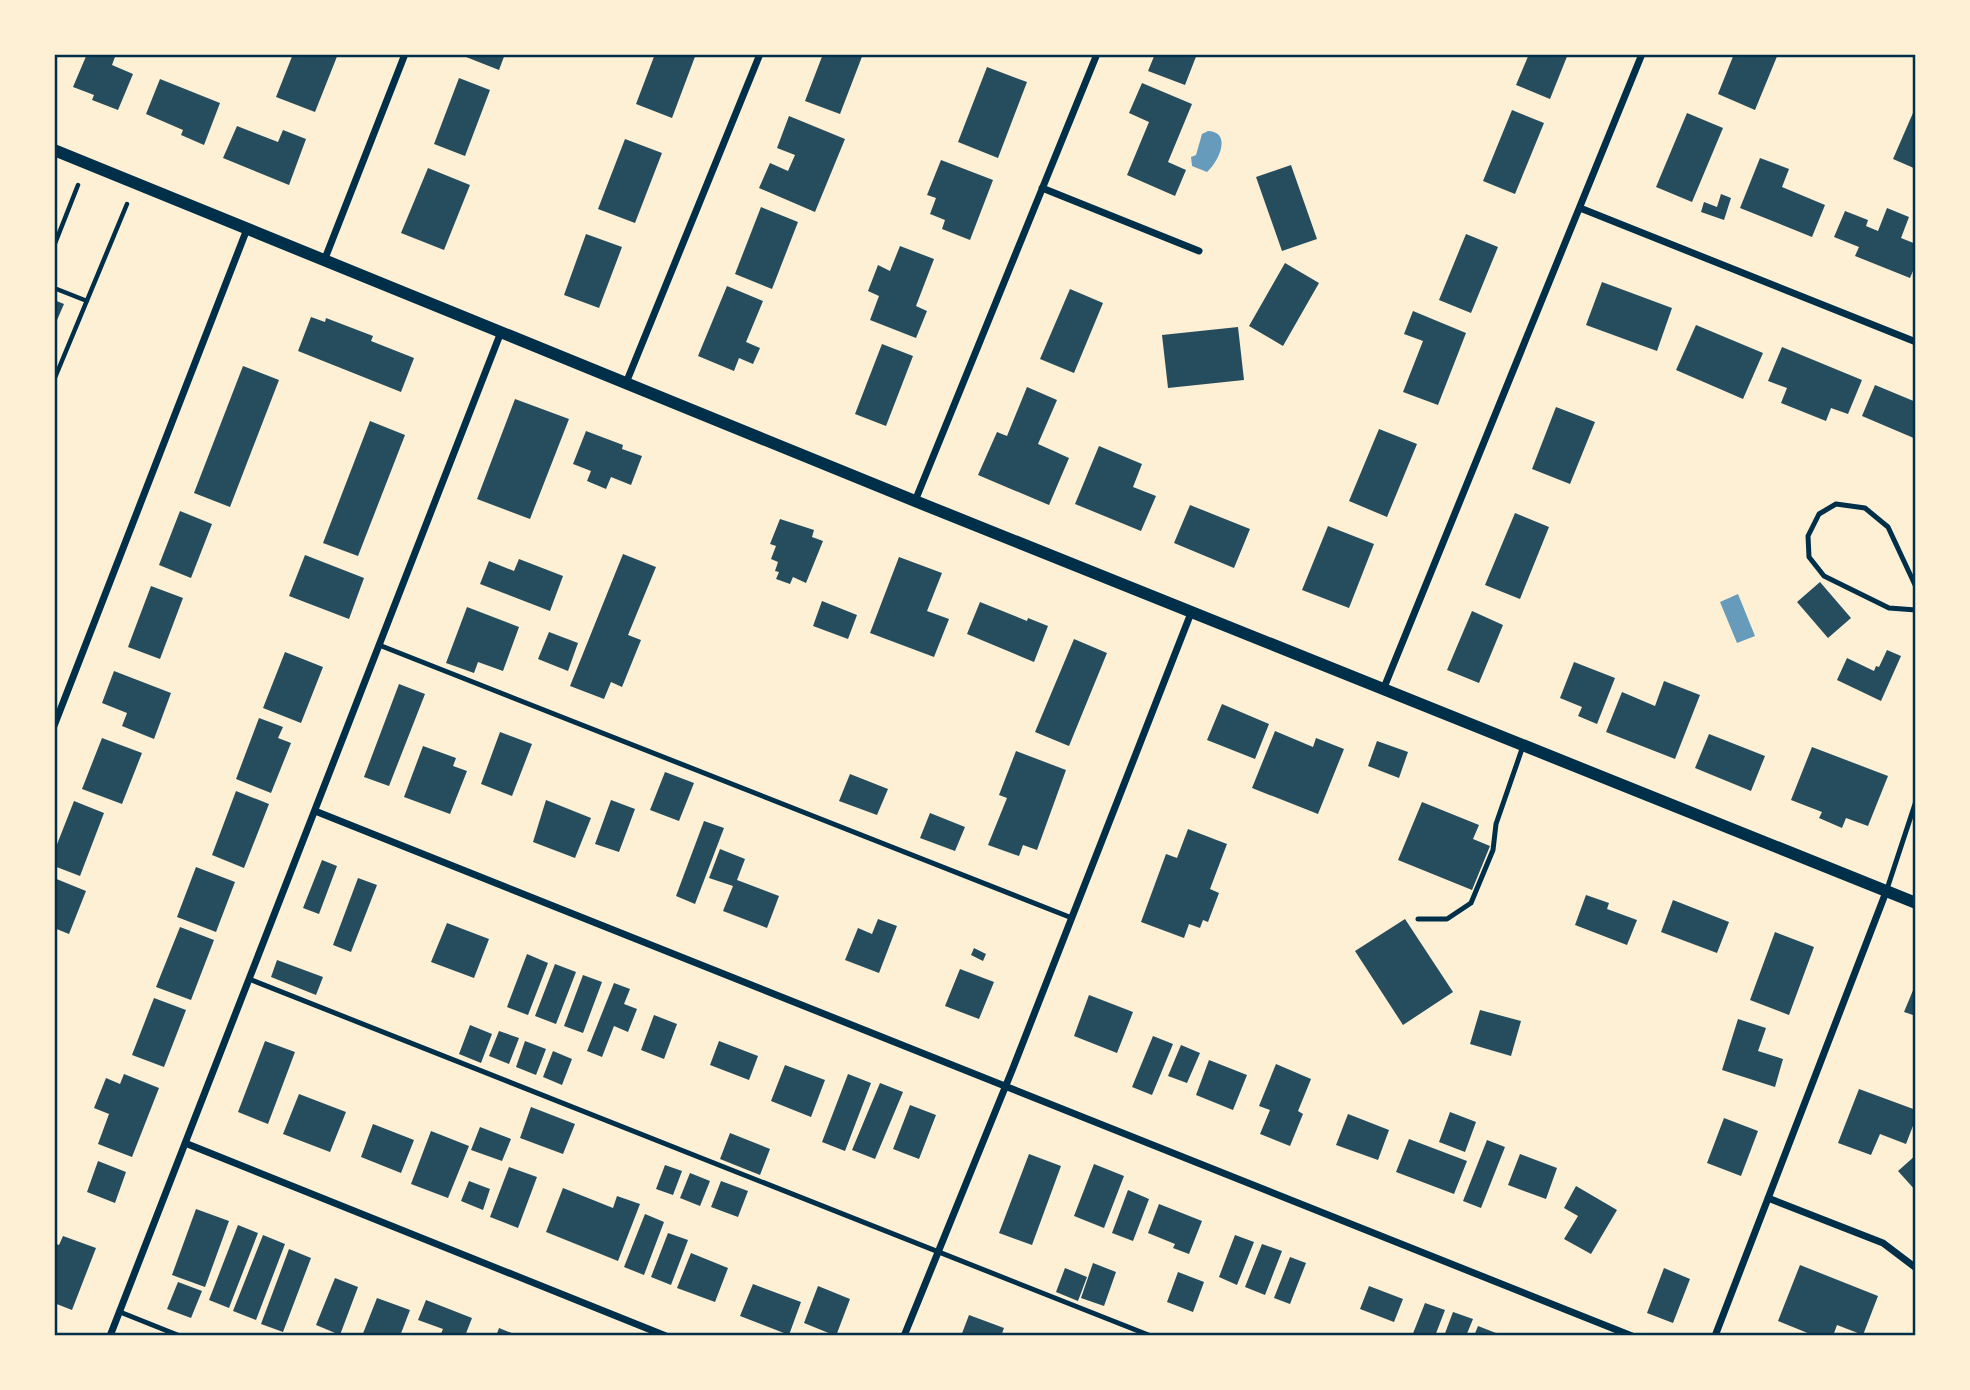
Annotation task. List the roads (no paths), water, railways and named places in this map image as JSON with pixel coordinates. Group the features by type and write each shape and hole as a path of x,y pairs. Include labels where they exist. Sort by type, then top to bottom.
{"street":[{"path":"324,261 405,54"},
{"path":"626,383 760,54"},
{"path":"915,502 1097,54"},
{"path":"1383,690 1642,54"},
{"path":"54,150 915,502 1916,903"},
{"path":"1042,188 1199,251"},
{"path":"1580,208 1916,342"},
{"path":"54,726 247,229"},
{"path":"110,1336 501,332"},
{"path":"904,1336 1006,1086 1191,613"},
{"path":"314,811 1632,1336"},
{"path":"1715,1336 1886,892"},
{"path":"185,1143 666,1336"},
{"path":"1768,1198 1883,1243 1916,1268"}],"lane":[{"path":"1916,587 1888,527 1866,508 1836,504 1819,514 1808,536 1809,557 1824,576 1889,608 1916,610"},
{"path":"379,645 1072,918"},
{"path":"1418,919 1447,919 1471,903 1493,850 1496,824 1523,746"},
{"path":"1886,892 1916,802"},
{"path":"249,979 1151,1336"},
{"path":"120,1312 180,1336"}],"water":[{"path":"1208,131 1216,133 1222,142 1219,155 1207,172 1192,166 1191,157 1196,155 1202,134"},
{"path":"1738,594 1755,636 1737,643 1720,602"}]}
